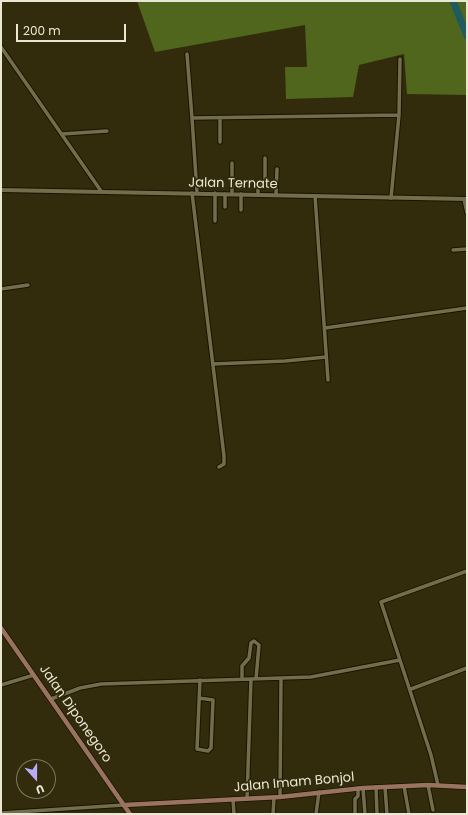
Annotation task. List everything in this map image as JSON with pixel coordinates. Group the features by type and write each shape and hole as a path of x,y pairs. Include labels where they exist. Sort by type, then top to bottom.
{"main road":[{"name":"Jalan Diponegoro","path":"1,628 130,814"},
{"name":"Jalan Imam Bonjol","path":"124,805 274,798 376,787 438,785 467,787"}],"street":[{"path":"1,47 101,191"},
{"path":"187,54 197,193"},
{"path":"391,198 399,115 400,58"},
{"path":"192,118 220,119 399,115"},
{"path":"220,119 220,142"},
{"path":"62,134 107,131"},
{"path":"258,194 258,188 265,181 265,158"},
{"path":"232,163 232,194"},
{"path":"276,195 277,169"},
{"name":"Jalan Ternate","path":"1,190 466,199"},
{"path":"192,193 224,456 224,464 219,467"},
{"path":"215,193 215,220"},
{"path":"225,194 225,207"},
{"path":"241,194 241,210"},
{"path":"316,196 328,380"},
{"path":"466,199 467,213"},
{"path":"453,250 467,249"},
{"path":"1,289 28,285"},
{"path":"325,328 467,308"},
{"path":"213,364 285,361 326,357"},
{"path":"438,785 433,761 381,602 467,571"},
{"path":"242,679 242,666 249,658 251,643 254,641 259,645 253,679 247,799"},
{"path":"51,699 80,688 101,684 311,677 400,660"},
{"path":"410,689 467,668"},
{"path":"1,685 34,675"},
{"path":"280,797 281,679"},
{"path":"199,698 213,700 211,748 208,751 197,749 199,698 200,680"},
{"path":"428,785 433,810"},
{"path":"404,786 409,814"},
{"path":"376,787 377,814"},
{"path":"385,787 387,814"},
{"path":"355,814 355,799 358,796 360,788"},
{"path":"360,788 365,814"},
{"path":"316,814 319,792"},
{"path":"273,814 274,798"},
{"path":"233,799 234,814"},
{"path":"1,813 124,805"}],"green space":[{"path":"137,1 467,1 467,95 407,94 404,54 359,65 353,97 286,99 285,67 307,67 305,25 155,52"}],"waterway":[{"path":"453,1 467,36"}]}
